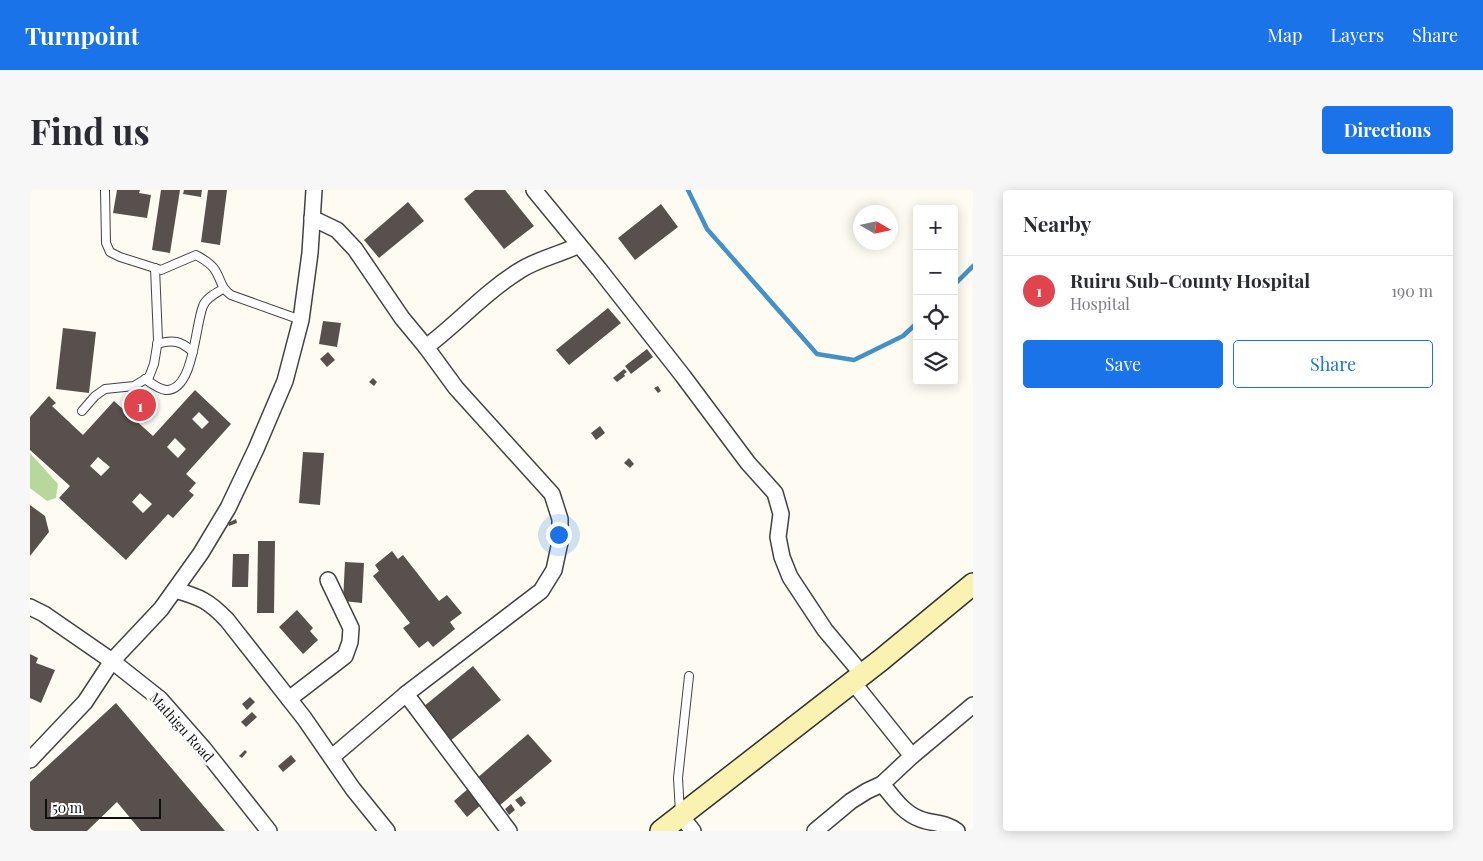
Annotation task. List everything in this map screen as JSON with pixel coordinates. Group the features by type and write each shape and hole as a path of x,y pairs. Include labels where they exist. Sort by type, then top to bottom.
{"main road":[{"path":"661,831 686,823 857,678 973,584"}],"street":[{"path":"30,760 85,702 112,661 161,609 201,553 228,508 285,381 301,320 310,253 314,190"},
{"path":"534,190 683,376 748,463 775,493 781,514 778,537 782,557 790,577 857,678 912,756"},
{"path":"312,218 337,230 355,249 402,318 456,388 552,494 560,519 560,542 554,570 541,592 406,694 332,757"},
{"path":"426,347 496,287 519,271 578,245"},
{"path":"289,699 345,656 351,628 328,580"},
{"path":"175,590 202,598 227,620 289,699 353,789 387,831"},
{"name":"Mathigu Road","path":"30,607 44,614 112,661 160,699 204,749 268,831"},
{"path":"406,694 509,831"},
{"path":"815,831 852,801 882,784 973,705"},
{"path":"882,784 906,812 920,819 950,826 957,831"}],"lane":[{"path":"105,190 106,243 110,252 161,270 196,255 209,262 215,270 223,289 231,295 301,320"},
{"path":"82,411 95,396 105,389 134,386 149,377 154,364 157,344 155,268"},
{"path":"145,379 155,386 166,390 178,386 186,375 203,305 209,298 223,289"},
{"path":"157,344 169,341 178,342 193,352"},
{"path":"686,823 678,778 689,676"}],"green space":[{"path":"30,453 58,484 56,498 47,501 30,488"}],"building":[{"path":"117,190 140,190 139,193 151,195 147,218 113,213"},
{"path":"161,190 180,190 170,253 152,250"},
{"path":"184,190 202,190 201,197 183,194"},
{"path":"208,190 227,190 220,245 201,242"},
{"path":"475,190 505,190 534,226 504,249 464,199"},
{"path":"408,202 424,221 379,258 364,240"},
{"path":"661,204 678,227 635,260 618,238"},
{"path":"608,308 621,323 569,365 556,350"},
{"path":"323,321 341,323 337,347 319,344"},
{"path":"63,328 96,332 89,393 56,389"},
{"path":"647,349 653,357 631,374 625,366"},
{"path":"328,352 335,360 327,367 320,359"},
{"path":"624,369 627,372 624,374 625,376 617,382 613,378"},
{"path":"373,378 377,382 374,386 369,382"},
{"path":"658,386 661,391 658,393 654,388"},
{"path":"195,390 231,424 186,474 196,483 189,491 194,495 173,518 168,514 126,560 59,498 70,486 30,450 30,417 49,396 56,403 52,406 83,435 114,401 153,436","holes":["199,412 209,422 202,429 192,419","175,438 186,449 178,458 167,447","98,457 110,467 101,476 90,466","140,493 152,504 143,513 132,502"]},
{"path":"600,426 605,433 596,440 591,433"},
{"path":"303,452 324,453 320,505 299,503"},
{"path":"629,458 634,464 630,468 624,463"},
{"path":"30,505 45,516 49,532 30,556"},
{"path":"236,519 237,523 229,526 228,523"},
{"path":"258,541 275,541 274,613 257,613"},
{"path":"392,551 398,559 403,555 439,601 447,595 462,613 450,622 455,629 433,647 428,641 419,648 403,628 410,623 373,576 379,571 375,565"},
{"path":"233,554 249,554 248,587 232,587"},
{"path":"345,562 364,563 362,603 343,601"},
{"path":"297,610 313,628 310,631 318,640 303,654 279,627"},
{"path":"30,654 38,658 36,663 55,670 41,703 30,698"},
{"path":"473,666 501,700 450,741 423,707"},
{"path":"250,697 255,702 247,710 242,704"},
{"path":"116,703 225,831 141,831 117,802 87,831 30,831 30,782"},
{"path":"252,712 257,717 246,727 241,722"},
{"path":"528,734 552,761 499,806 476,779"},
{"path":"245,750 247,752 242,758 239,756"},
{"path":"291,755 296,761 283,772 278,766"},
{"path":"469,788 482,804 467,817 454,801"},
{"path":"521,796 526,803 521,807 515,800"},
{"path":"511,804 515,810 509,815 505,809"}],"waterway":[{"path":"688,190 707,229 817,354 854,360 903,336 913,327"},
{"path":"958,281 973,266"}],"place":[{"name":"Ruiru Sub-County Hospital","path":"140,405"}]}
